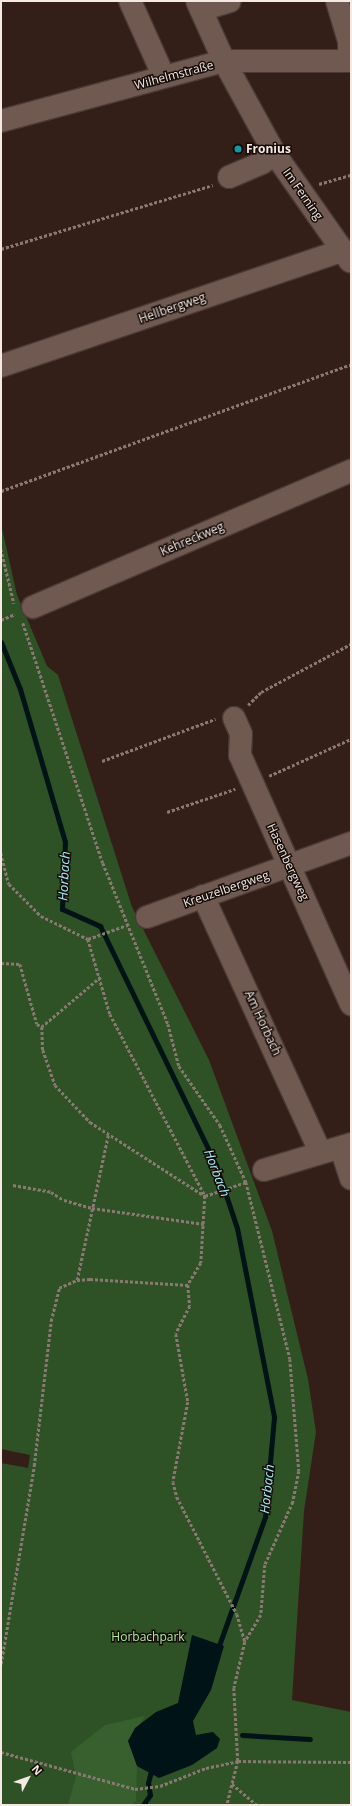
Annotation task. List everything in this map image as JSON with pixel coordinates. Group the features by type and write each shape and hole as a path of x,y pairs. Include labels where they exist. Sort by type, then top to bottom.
{"street":[{"path":"130,1 164,77"},
{"path":"199,5 230,1"},
{"path":"337,1 349,41 350,61"},
{"name":"Im Ferning","path":"199,5 224,61 275,154 301,193 347,256"},
{"name":"Wilhelmstraße","path":"1,120 224,61 350,61"},
{"path":"229,177 262,163 275,154"},
{"name":"Hellbergweg","path":"1,366 347,256"},
{"name":"Kehreckweg","path":"25,610 351,471"},
{"name":"Hasenbergweg","path":"234,718 241,734 240,755 291,866 351,1004"},
{"name":"Kreuzelbergweg","path":"147,917 351,843"},
{"name":"Am Horbach","path":"203,896 337,1148 351,1178"},
{"path":"264,1170 337,1148"}],"path":[{"path":"301,193 314,185 351,175"},
{"path":"1,249 226,182 229,177"},
{"path":"1,491 351,364"},
{"path":"1,549 25,610 60,726 126,925 168,1024 179,1066 220,1124 246,1182 290,1359 299,1471 293,1502 265,1565 261,1615 245,1642 234,1688 238,1761 227,1805"},
{"path":"1,620 25,610"},
{"path":"1,853 3,869 17,895 41,916 88,939 126,925"},
{"path":"88,939 102,977 110,1014 205,1196 201,1263 188,1285 190,1306 176,1334 188,1402 173,1482 177,1497 237,1614 245,1642"},
{"path":"1,963 20,964 37,1024 42,1027"},
{"path":"42,1027 102,977"},
{"path":"42,1027 43,1050 55,1085 73,1109 108,1135 205,1196"},
{"path":"77,1280 108,1135"},
{"path":"205,1196 246,1182"},
{"path":"13,1185 51,1192 64,1200 92,1208 204,1224"},
{"path":"1,1664 34,1466 55,1298 59,1288 77,1280 188,1285"},
{"path":"1,1752 135,1789 160,1786 206,1768 238,1761 351,1762"},
{"path":"232,1784 257,1805"}],"green space":[{"name":"Horbachpark","path":"1,524 17,595 47,666 58,675 132,907 209,1060 272,1231 308,1379 316,1432 304,1511 292,1700 351,1712 351,1805 1,1805 1,1463 28,1468 30,1455 1,1449"},
{"path":"145,1716 128,1741 137,1766 136,1801 131,1805 68,1805 76,1776 71,1752 105,1725"}],"shaded area":[{"path":"192,1635 224,1646 211,1690 193,1721 196,1735 213,1732 220,1739 217,1748 192,1765 159,1778 137,1766 128,1741 135,1728 156,1712 178,1703"}],"waterway":[{"name":"Horbach","path":"1,642 20,689 65,842 62,909 100,926 216,1165 237,1228 274,1417 265,1517 217,1651"},
{"path":"242,1735 310,1739"},
{"name":"Horbach","path":"143,1805 150,1795 148,1783 152,1767"}],"place":[{"name":"Fronius","path":"238,149"}]}
